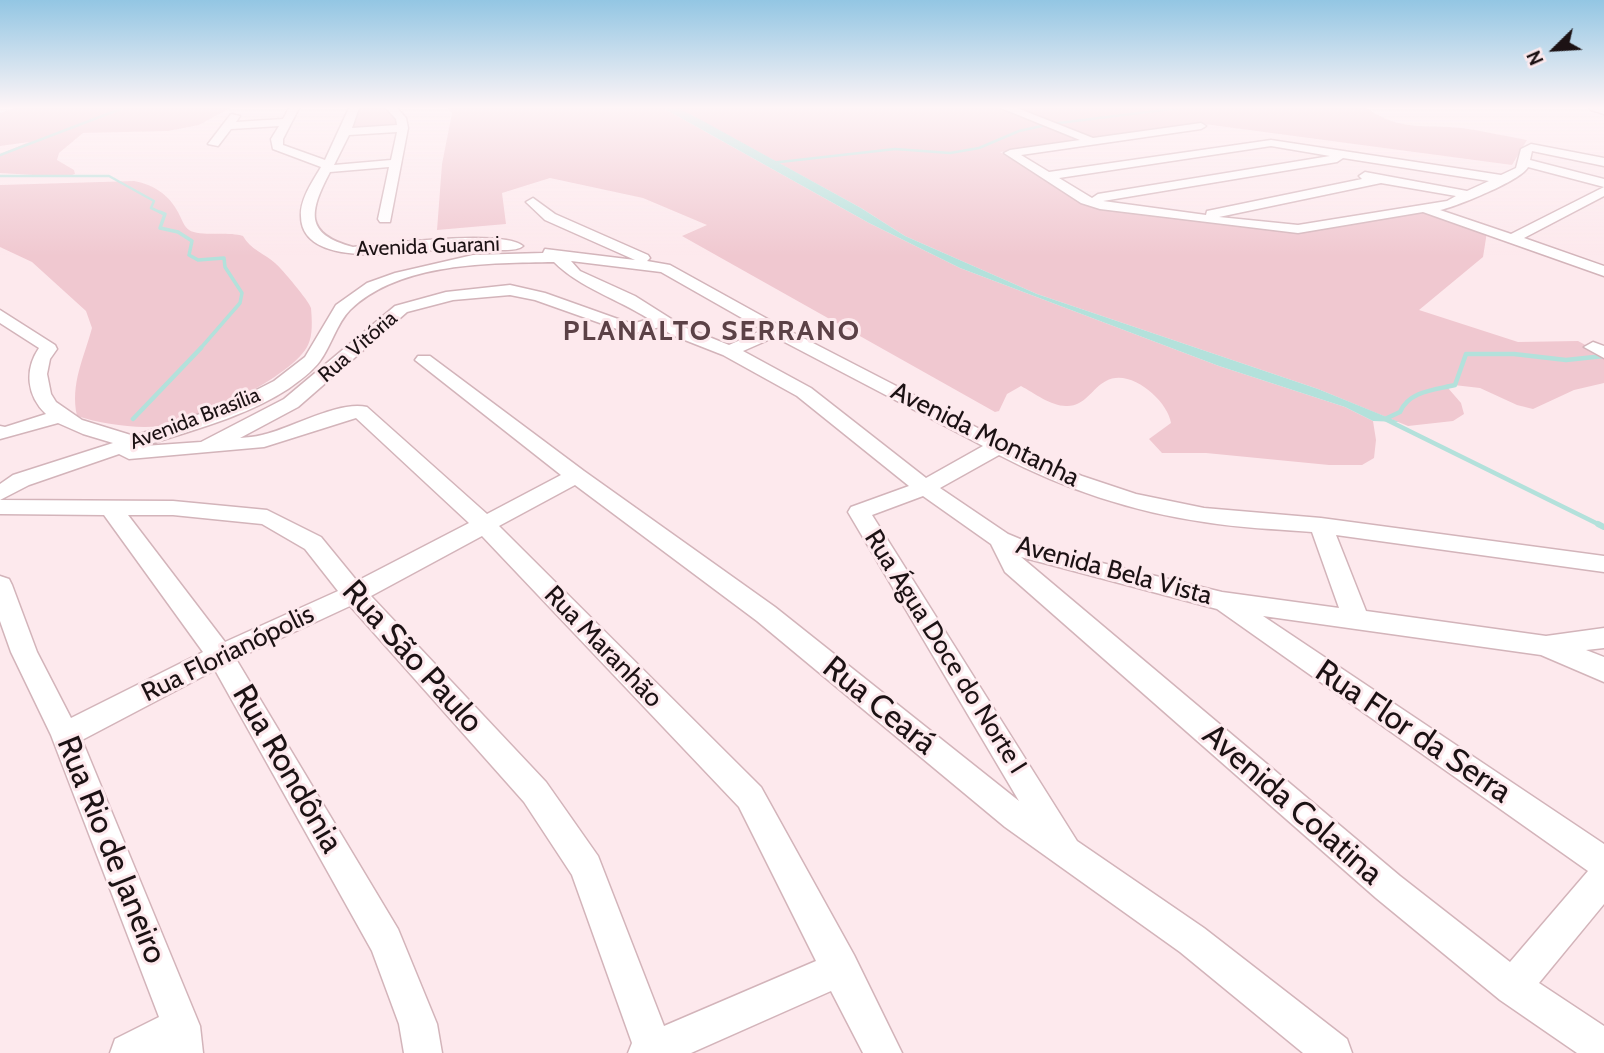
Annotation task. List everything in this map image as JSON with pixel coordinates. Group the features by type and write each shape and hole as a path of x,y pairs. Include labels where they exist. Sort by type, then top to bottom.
{"street":[{"path":"302,157 326,167 396,163"},
{"name":"Avenida Guarani","path":"331,157 305,211 309,227 321,241 336,248 375,251 468,242 528,253"},
{"path":"385,219 397,157"},
{"path":"1019,157 1086,200 1105,206 1298,229 1450,204 1521,170 1525,157"},
{"path":"1048,176 1175,157"},
{"path":"1086,200 1342,157"},
{"path":"1367,157 1503,179"},
{"path":"1582,157 1604,162"},
{"path":"1524,162 1604,183"},
{"path":"1296,165 1471,196"},
{"path":"1192,218 1380,178"},
{"path":"1512,239 1604,191"},
{"path":"533,202 550,216 665,268"},
{"path":"1425,208 1604,271"},
{"name":"Avenida Brasília","path":"0,494 21,480 233,409 281,385 312,359 342,308 373,286 400,276 473,259 528,253 558,257"},
{"name":"Avenida Montanha","path":"558,257 665,268 776,331 999,446 1074,481 1132,500 1204,514 1321,525 1604,564"},
{"name":"Avenida Bela Vista","path":"558,257 575,274 629,299 678,331 729,351 804,392 925,488 1000,539 1037,555 1222,601 1355,617 1543,645 1592,663 1604,671"},
{"name":"Rua Vitória","path":"104,453 205,448 291,403 401,309 452,295 510,290 539,296 631,329 662,321"},
{"path":"4,321 46,345 48,349 38,365 38,390 47,404 60,416 88,429 136,442"},
{"path":"729,351 776,331"},
{"path":"1604,347 1593,347 1604,353"},
{"name":"Rua Ceará","path":"424,360 576,476 766,614 1016,817 1192,940 1333,1053"},
{"name":"Rua Maranhão","path":"205,448 264,441 360,411 484,524 750,797 883,1053"},
{"path":"0,432 11,432 60,416"},
{"name":"Rua Água Doce do Norte I","path":"999,446 925,488 859,512 1068,853"},
{"name":"Rua Florianópolis","path":"65,735 220,655 354,594 576,476"},
{"path":"0,494 0,501"},
{"name":"Rua São Paulo","path":"0,507 173,508 267,517 313,543 354,594 535,792 586,867 652,1052"},
{"name":"Rua Rondônia","path":"110,507 220,655 386,940 418,1024 424,1053"},
{"path":"1321,525 1355,617"},
{"name":"Avenida Colatina","path":"1000,539 1013,566 1388,887 1513,987 1604,1049"},
{"name":"Rua Flor da Serra","path":"1222,601 1604,863"},
{"name":"Rua Rio de Janeiro","path":"3,603 12,649 65,735 183,1039"},
{"name":"Avenida Bela Vista","path":"1543,645 1604,638"},
{"path":"1513,987 1604,878"},
{"path":"652,1052 841,968"},
{"path":"129,1053 183,1039"}],"shaded area":[{"path":"0,157 58,157 57,160 74,170 75,174 66,177 0,173"},
{"path":"443,157 751,157 869,223 960,268 1219,366 1345,407 1373,421 1376,440 1374,458 1362,465 1329,465 1206,453 1162,453 1149,439 1171,423 1168,414 1146,388 1126,379 1106,381 1073,406 1049,402 1021,386 1007,394 999,411 995,412 682,236 707,225 643,198 550,178 502,193 506,224 437,230"},
{"path":"768,157 1009,157 1089,204 1275,230 1316,231 1426,211 1487,232 1483,257 1419,310 1518,342 1578,341 1604,355 1604,383 1574,390 1533,409 1517,405 1480,388 1454,385 1448,388 1461,403 1464,414 1453,421 1408,426 1318,389 1037,294 905,236 861,208"},
{"path":"1453,157 1517,157 1512,165"},
{"path":"134,181 149,185 167,197 189,230 243,236 278,266 311,308 310,341 299,357 284,370 219,407 177,423 161,426 119,425 77,416 75,393 92,328 86,311 32,262 0,247 0,185"}],"water":[{"path":"751,157 769,157 861,208 905,236 1037,294 1318,389 1399,422 1373,421 1345,407 1219,366 960,268 869,223"}],"waterway":[{"path":"771,163 823,157"},
{"path":"0,176 109,176 154,201 151,208 164,214"},
{"path":"160,212 165,214 160,228 178,232 192,241 189,255 198,260 224,258 225,267 242,293 240,303 200,349"},
{"path":"133,419 201,348"},
{"path":"1385,419 1400,412 1404,405 1416,396 1455,385 1466,354 1514,354 1566,360 1604,356"},
{"path":"1387,420 1602,526"},
{"path":"1598,524 1602,526"}],"district":[{"name":"PLANALTO SERRANO","path":"712,332"}]}
